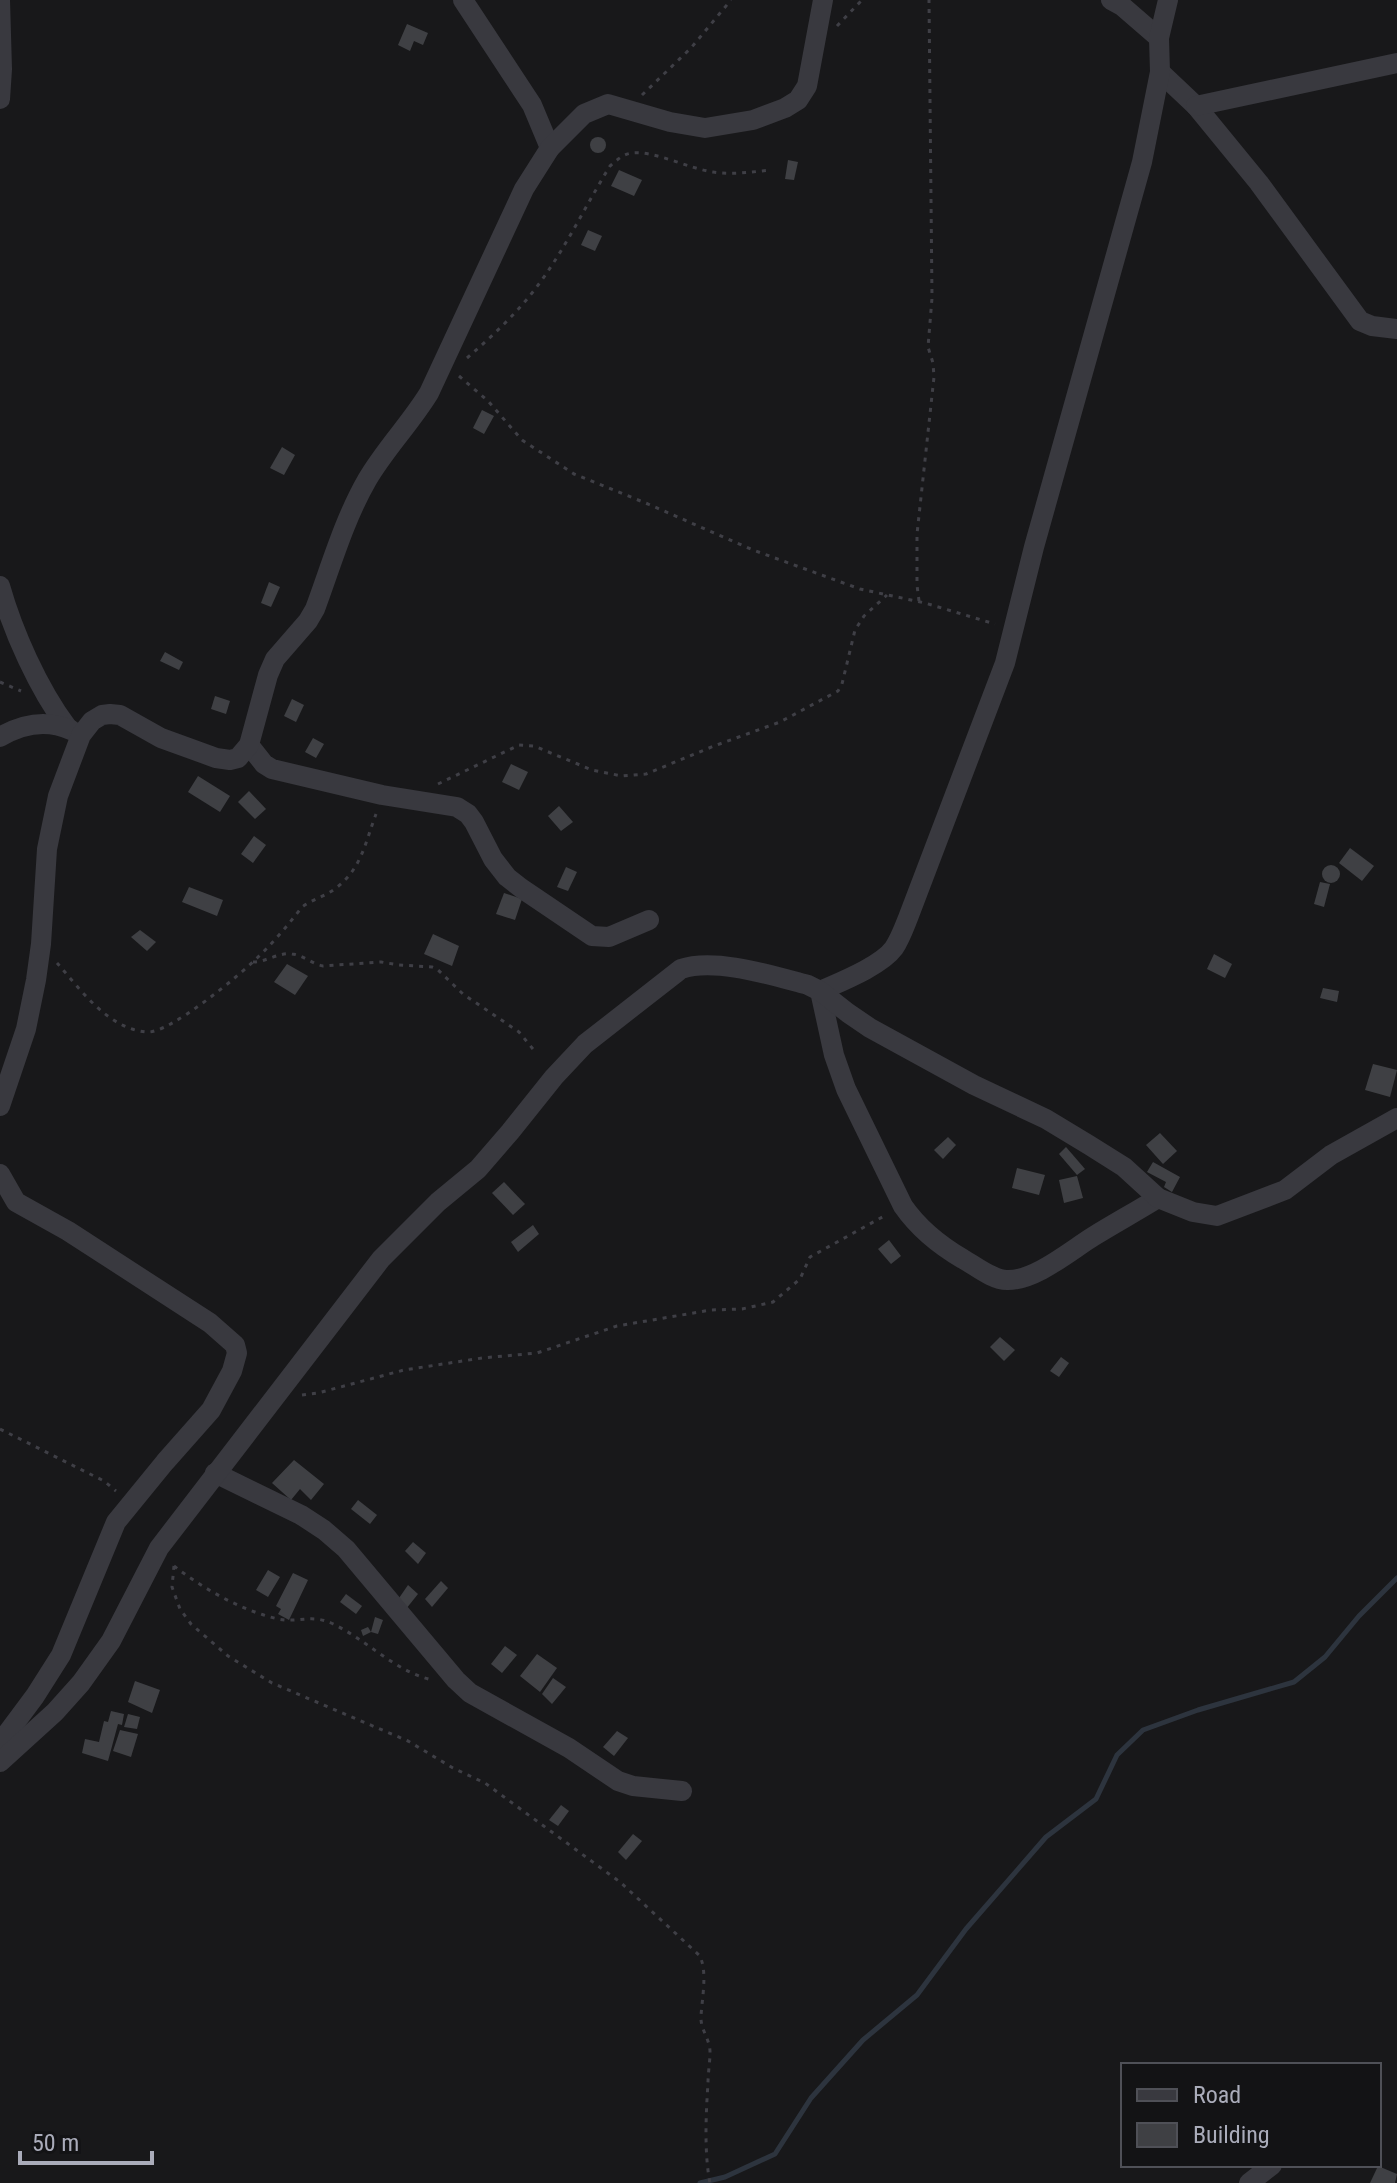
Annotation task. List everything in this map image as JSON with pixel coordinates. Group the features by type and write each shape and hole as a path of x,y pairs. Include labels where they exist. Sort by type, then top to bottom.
{"street":[{"path":"0,0 0,99"},
{"path":"463,0 532,105 550,148"},
{"path":"0,737 23,725 45,723 74,731 102,715 110,714 120,715 161,738 216,758 238,758 249,745 275,659 315,609 365,482 429,393 524,189 550,148 584,114 608,104 697,128 753,120 785,108 798,100 807,86 823,0"},
{"path":"1111,0 1159,38"},
{"path":"820,991 886,956 899,939 1005,663 1034,547 1142,162 1160,72 1159,38 1168,0"},
{"path":"1196,106 1397,63"},
{"path":"1160,72 1196,106 1259,183 1360,321 1397,329"},
{"path":"0,586 9,615 50,704 74,731"},
{"path":"0,1106 26,1029 41,944 47,849 74,731"},
{"path":"249,745 272,769 382,795 457,807 474,822 493,859 507,877 592,936 609,937 649,920"},
{"path":"0,1762 55,1712 81,1683 111,1641 159,1548 381,1259 438,1202 478,1169 585,1044 681,969 705,964 724,966 808,985 870,1028 974,1085 1046,1119 1089,1145 1124,1167 1158,1198 1193,1212 1217,1216 1285,1190 1331,1155 1397,1118"},
{"path":"820,991 834,1055 846,1089 903,1206 927,1235 952,1253 996,1278 1017,1279 1052,1265 1158,1198"},
{"path":"0,1174 8,1208 68,1231 210,1323 235,1345 236,1361 211,1410 116,1522 61,1655 0,1743"},
{"path":"215,1473 301,1515 324,1530 346,1549 456,1680 480,1699 569,1748 618,1781 633,1786 682,1791"},
{"path":"1249,2183 1269,2167"}],"path":[{"path":"616,105 642,96 651,88 691,48 731,0"},
{"path":"919,601 917,534 934,377 928,347 932,298 929,0"},
{"path":"464,361 512,317 533,292 602,179 619,158 632,153 652,155 713,172 738,174 771,170"},
{"path":"453,370 488,401 522,440 574,474 753,550 860,589 919,601 1014,630"},
{"path":"405,799 519,745 534,746 592,770 622,776 646,774 780,722 838,691 855,630 864,616 887,595"},
{"path":"41,944 108,1018 128,1028 156,1032 186,1016 253,962 302,907 334,890 355,869 382,795"},
{"path":"253,962 291,954 323,966 381,962 432,967 463,994 519,1032 533,1049"},
{"path":"274,1397 318,1393 404,1370 537,1353 617,1326 773,1302 800,1279 810,1257 903,1206"},
{"path":"0,1429 104,1481 132,1503"},
{"path":"456,1680 424,1678 353,1634 319,1618 283,1620 241,1605 214,1593 174,1566 172,1587 180,1609 191,1624 228,1656 272,1683 408,1741 485,1783 620,1882 699,1955 703,1966 702,2027 710,2049 707,2155 710,2183"}],"building":[{"path":"407,24 428,33 423,45 414,41 410,51 398,45"},
{"path":"598,137 604,139 604,151 598,153 592,151 590,145 592,139"},
{"path":"788,160 798,162 794,180 785,179"},
{"path":"619,170 642,180 634,196 611,186"},
{"path":"588,230 602,236 595,251 581,245"},
{"path":"482,410 494,416 484,434 473,428"},
{"path":"282,447 295,455 284,475 270,468"},
{"path":"269,582 280,587 271,607 261,603"},
{"path":"165,652 183,662 179,670 160,661"},
{"path":"215,696 230,701 226,714 211,709"},
{"path":"292,699 304,705 296,722 284,716"},
{"path":"313,738 324,744 316,758 305,752"},
{"path":"511,764 528,772 519,790 502,782"},
{"path":"198,776 230,796 220,812 188,792"},
{"path":"249,791 266,809 255,819 238,802"},
{"path":"559,806 573,822 561,831 548,816"},
{"path":"254,836 266,845 253,863 241,854"},
{"path":"1350,848 1374,866 1362,881 1339,863"},
{"path":"1327,865 1335,865 1340,874 1338,881 1327,883 1322,878 1322,870"},
{"path":"566,867 577,872 568,891 557,887"},
{"path":"1320,882 1330,884 1324,907 1314,904"},
{"path":"189,887 223,900 217,916 182,902"},
{"path":"504,893 522,899 515,920 496,914"},
{"path":"140,930 156,942 147,951 131,937"},
{"path":"433,934 459,946 452,966 424,954"},
{"path":"1214,954 1232,964 1225,978 1207,969"},
{"path":"287,964 308,976 295,995 274,982"},
{"path":"1323,988 1339,991 1337,1002 1320,998"},
{"path":"1373,1064 1397,1070 1390,1097 1365,1090"},
{"path":"1160,1133 1177,1151 1163,1164 1146,1145"},
{"path":"948,1137 956,1145 943,1159 934,1150"},
{"path":"1066,1147 1085,1169 1077,1175 1059,1154"},
{"path":"1153,1162 1180,1177 1172,1192 1164,1187 1166,1182 1147,1172"},
{"path":"1017,1168 1045,1175 1039,1195 1012,1188"},
{"path":"1077,1176 1083,1198 1064,1203 1059,1180"},
{"path":"504,1182 525,1204 513,1215 492,1193"},
{"path":"533,1225 539,1234 518,1252 511,1242"},
{"path":"889,1240 901,1256 891,1264 878,1249"},
{"path":"1000,1337 1015,1350 1004,1361 990,1347"},
{"path":"1061,1357 1069,1363 1059,1377 1050,1371"},
{"path":"294,1460 324,1484 311,1500 300,1489 291,1500 272,1483"},
{"path":"358,1500 377,1515 370,1524 351,1509"},
{"path":"413,1542 426,1553 418,1564 405,1551"},
{"path":"268,1570 280,1577 268,1597 256,1590"},
{"path":"293,1573 308,1580 289,1620 278,1614 281,1609 276,1606"},
{"path":"441,1581 448,1588 432,1607 425,1599"},
{"path":"408,1585 418,1594 406,1609 397,1601"},
{"path":"346,1594 362,1606 356,1614 340,1602"},
{"path":"375,1617 383,1620 378,1634 371,1632"},
{"path":"368,1627 371,1632 363,1636 361,1630"},
{"path":"505,1646 517,1655 502,1673 491,1664"},
{"path":"537,1654 557,1668 540,1692 520,1676"},
{"path":"553,1678 566,1687 552,1704 542,1694"},
{"path":"135,1681 160,1690 152,1713 128,1702"},
{"path":"111,1711 124,1714 122,1725 118,1724 108,1761 82,1753 85,1739 99,1742 104,1721 108,1722"},
{"path":"128,1714 140,1717 137,1729 124,1727"},
{"path":"120,1730 138,1734 131,1757 113,1751"},
{"path":"617,1731 628,1738 614,1756 603,1747"},
{"path":"561,1805 569,1811 558,1826 549,1820"},
{"path":"633,1834 642,1841 626,1860 618,1852"},
{"path":"1378,2167 1397,2174 1395,2183 1370,2183"}],"waterway":[{"path":"700,2183 725,2177 775,2154 811,2098 863,2040 917,1995 966,1929 1046,1837 1096,1799 1117,1755 1143,1730 1294,1682 1325,1657 1359,1616 1397,1578"}]}
